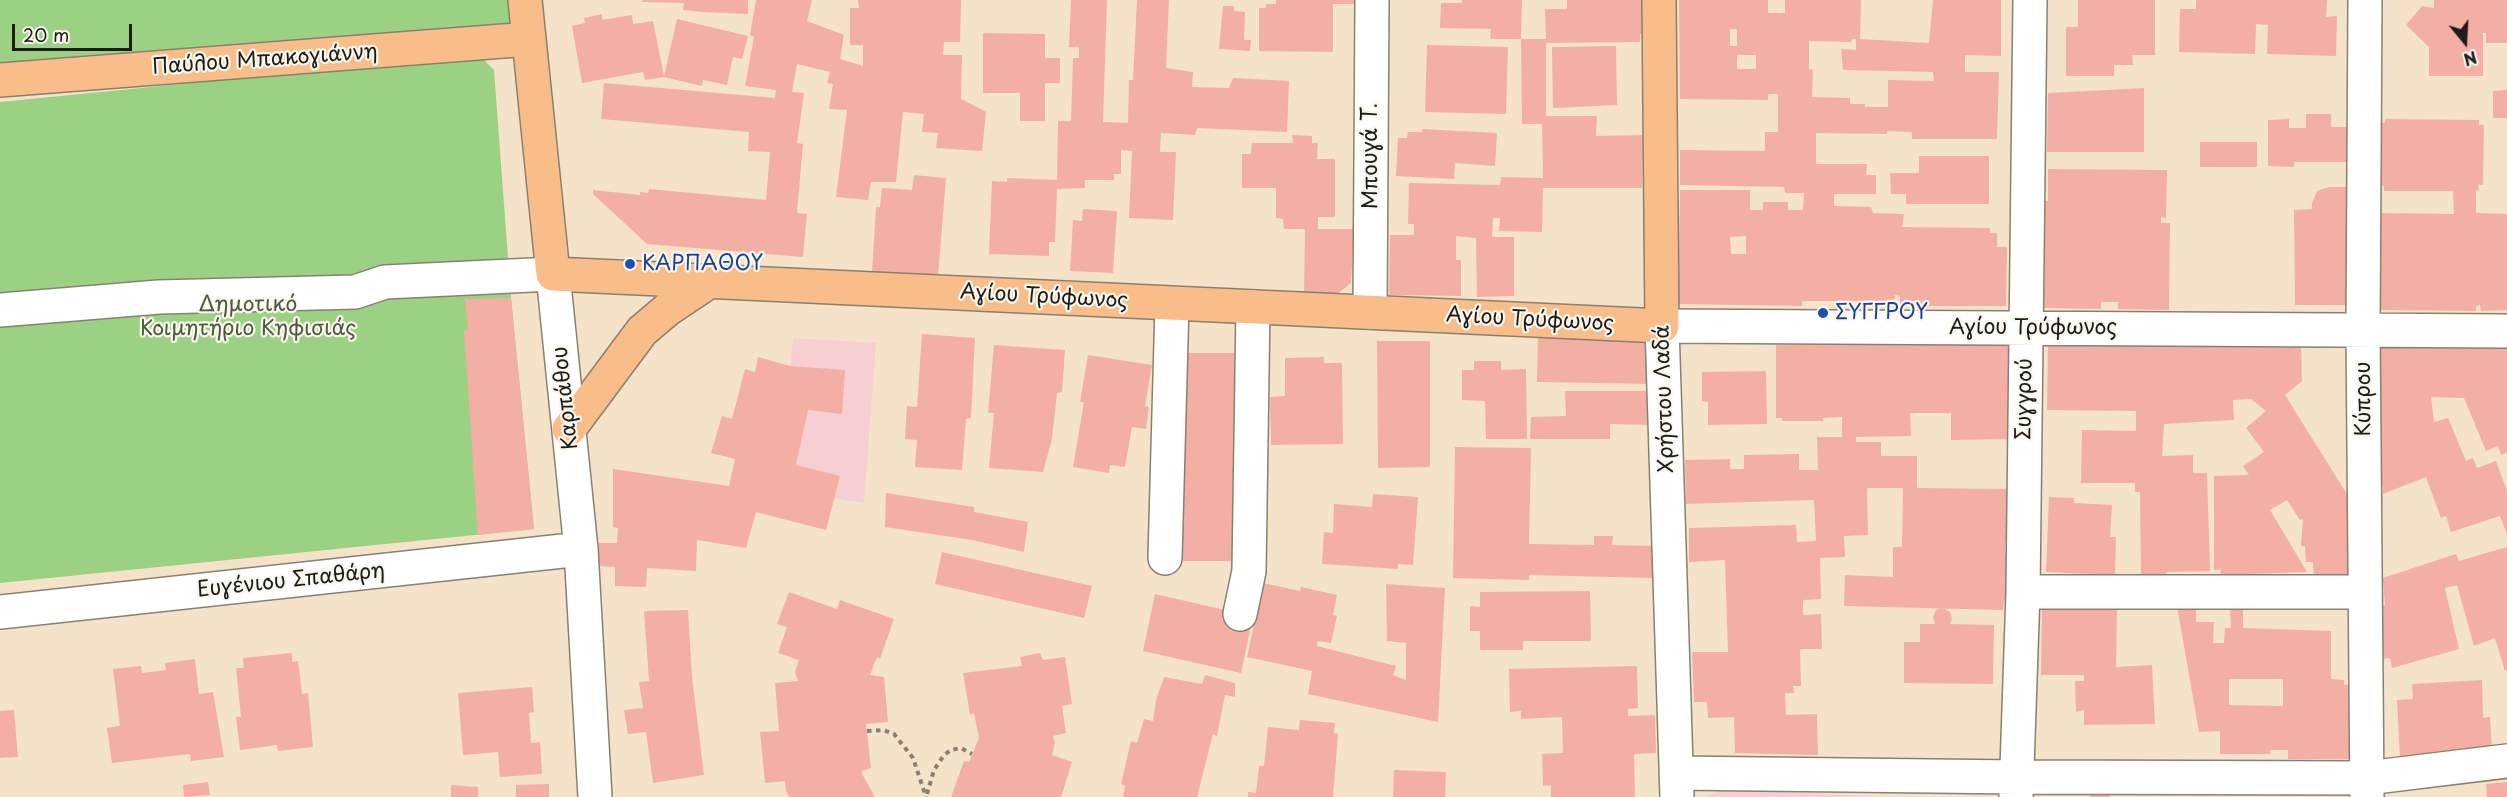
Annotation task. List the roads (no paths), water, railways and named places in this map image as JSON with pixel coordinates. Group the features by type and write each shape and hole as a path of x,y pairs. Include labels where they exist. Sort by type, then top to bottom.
{"main road":[{"name":"Καρπάθου","path":"525,0 553,274"},
{"name":"Χρήστου Λαδά","path":"1659,0 1662,326"},
{"name":"Παύλου Μπακογιάννη","path":"0,80 529,39"},
{"name":"Αγίου Τρύφωνος","path":"553,274 1662,326"},
{"path":"569,429 642,331 668,309 710,281"}],"street":[{"name":"Μπουγά Τ.","path":"1370,312 1372,0"},
{"name":"Συγγρού","path":"2016,787 2023,592 2030,0"},
{"name":"Κύπρου","path":"2365,0 2363,330 2367,787"},
{"path":"0,310 159,297 355,292 385,282 553,274"},
{"name":"Καρπάθου","path":"553,274 581,549 595,797"},
{"path":"1165,558 1172,304"},
{"path":"1240,614 1249,571 1252,307"},
{"name":"Αγίου Τρύφωνος","path":"1662,326 2507,331"},
{"name":"Χρήστου Λαδά","path":"1662,326 1676,785"},
{"name":"Ευγένιου Σπαθάρη","path":"0,612 581,549"},
{"path":"2023,592 2365,592"},
{"path":"1676,785 2367,787 2507,761"}],"place":[{"name":"ΚΑΡΠΑΘΟΥ","path":"630,264"},
{"name":"ΣΥΓΓΡΟΥ","path":"1823,313"}],"park label":[{"name":"Δημοτικό Κοιμητήριο Κηφισιάς","path":"248,317"}]}
